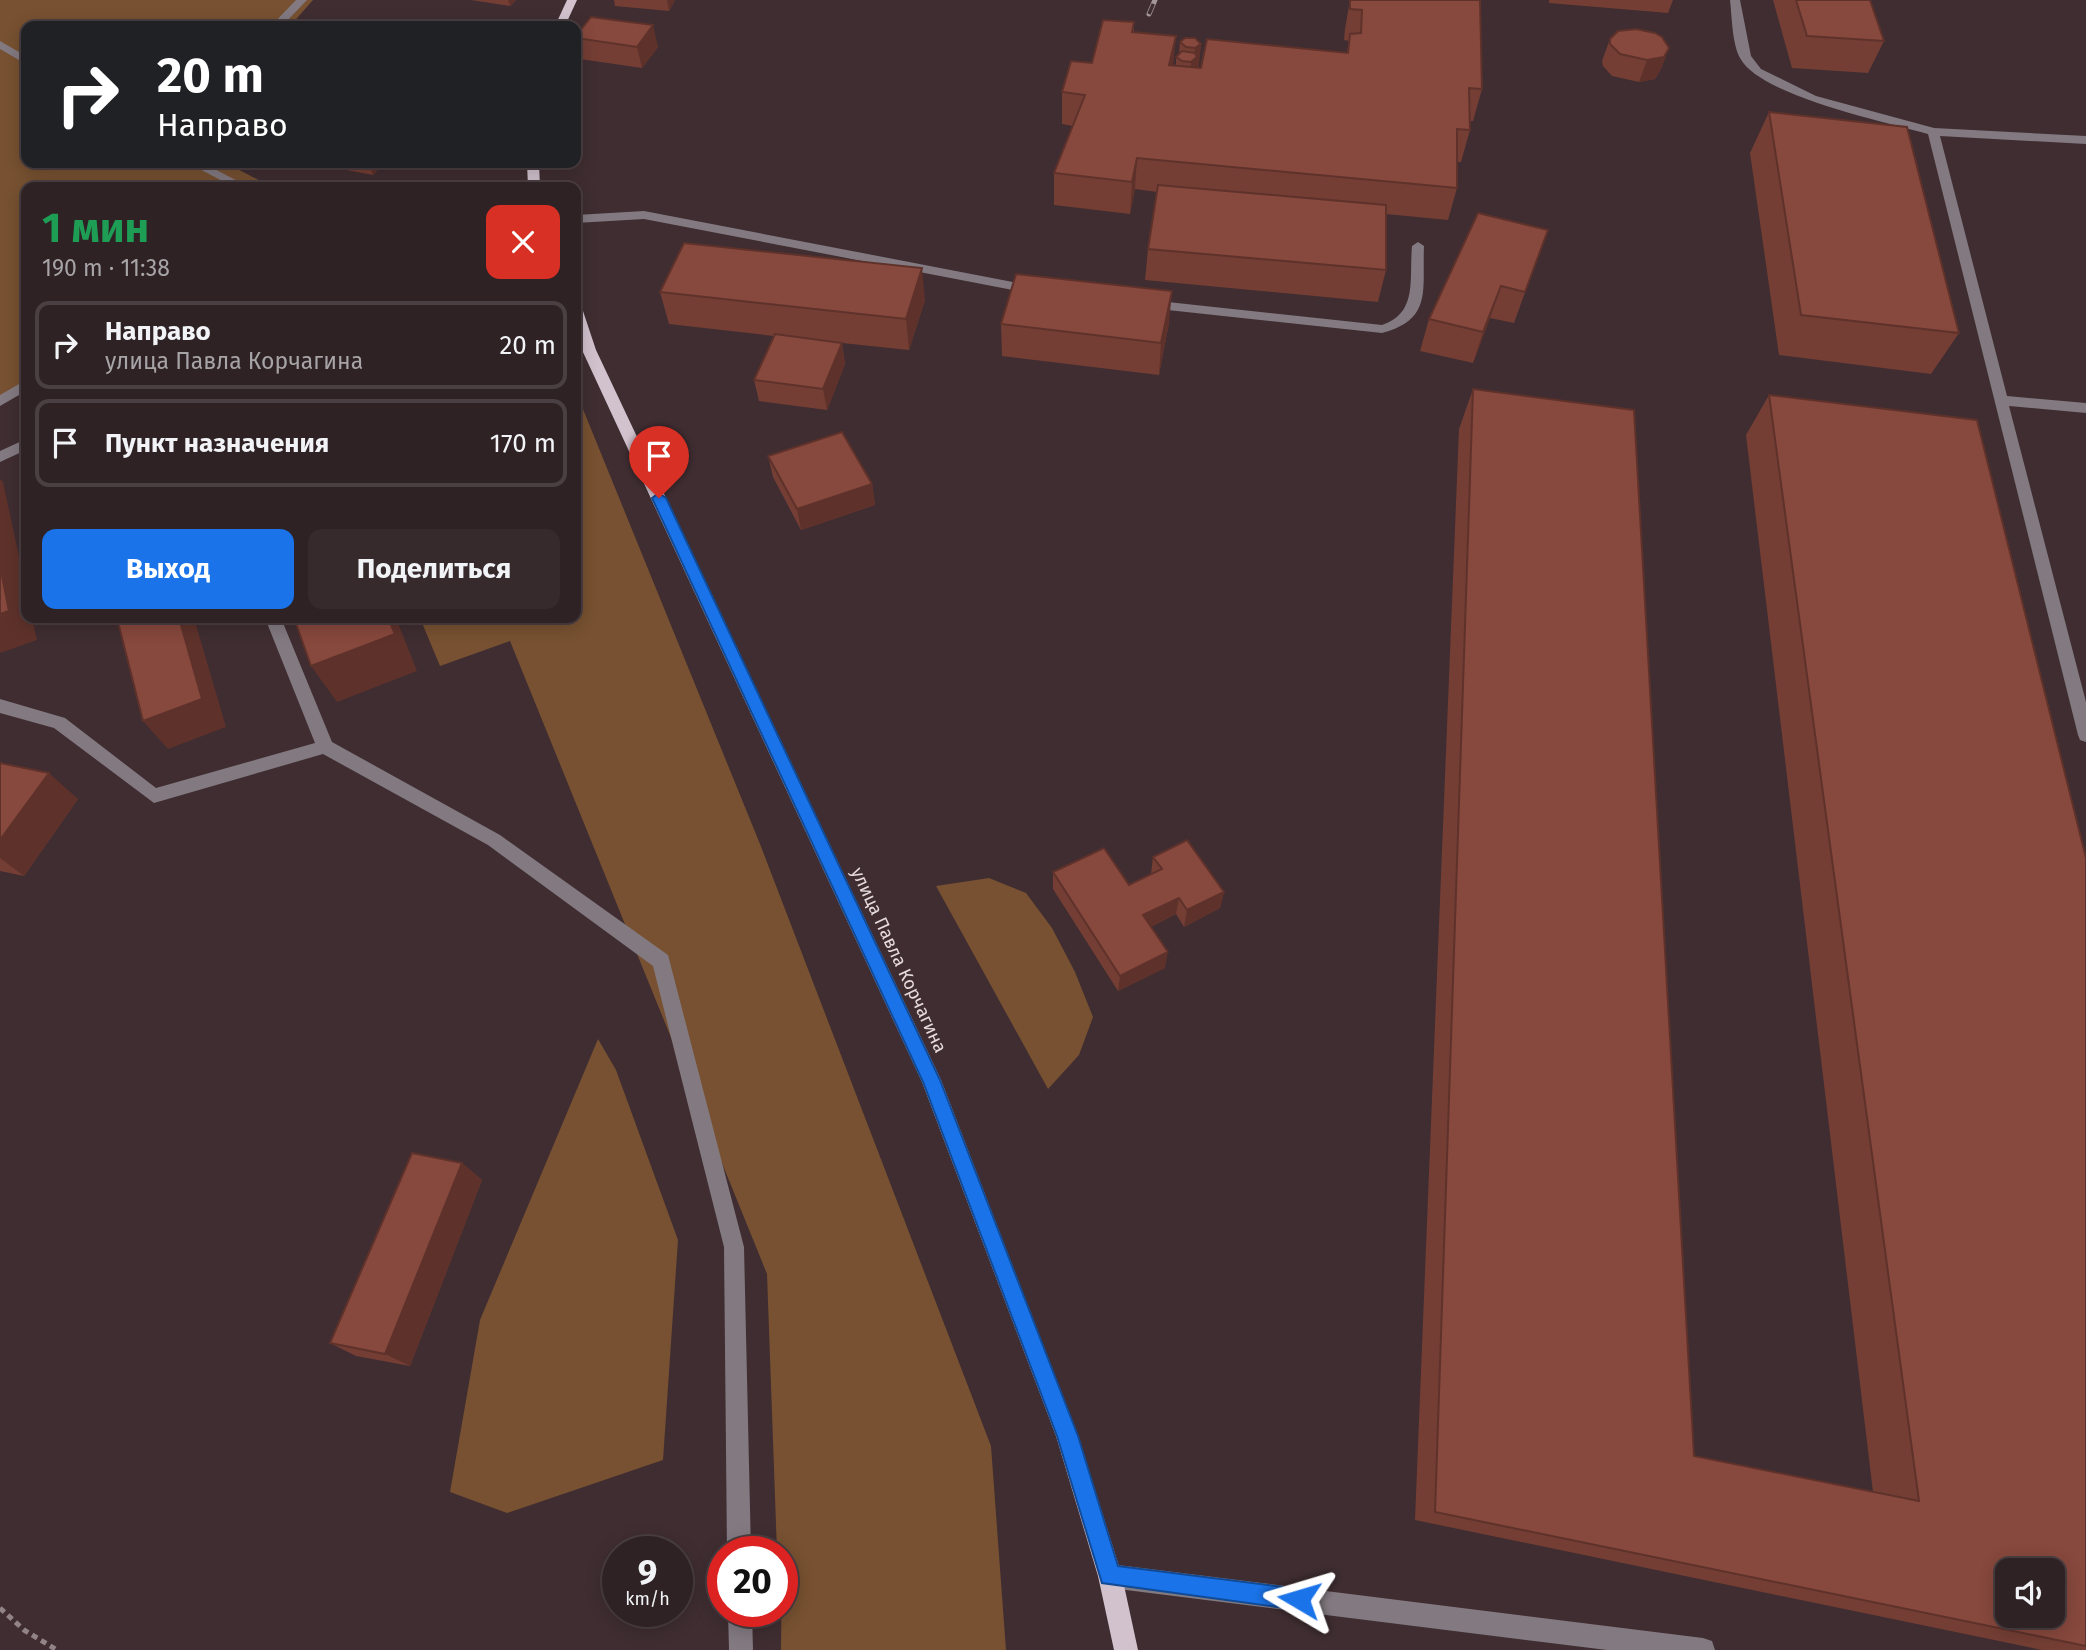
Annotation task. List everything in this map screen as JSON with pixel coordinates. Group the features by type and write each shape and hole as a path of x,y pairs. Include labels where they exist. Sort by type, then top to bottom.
{"main road":[{"path":"562,21 572,0"},
{"name":"улица Павла Корчагина","path":"581,326 589,350 931,1080 1067,1436 1110,1576 1126,1650"}],"lane":[{"path":"281,21 302,0"},
{"path":"1735,0 1745,58 1757,71 1812,98 1933,132 2086,140"},
{"path":"0,44 21,58"},
{"path":"1933,132 2083,708 2086,734"},
{"path":"204,168 233,182"},
{"path":"581,219 644,215 1053,292"},
{"path":"1134,302 1382,329 1401,323 1414,309 1418,246"},
{"path":"0,401 21,388"},
{"path":"2002,400 2086,408"},
{"path":"0,457 21,446"},
{"path":"276,623 325,747 495,840 661,961 734,1247 739,1536"},
{"path":"0,706 59,723 154,796 325,747"},
{"path":"1110,1576 1703,1650"},
{"path":"740,1627 741,1650"}],"path":[{"path":"0,1608 24,1630 57,1650"}],"shaded area":[{"path":"0,0 313,0 294,21 21,21 21,168 236,168 262,182 21,182 21,387 0,399"},
{"path":"581,404 760,844 991,1446 1006,1650 781,1650 781,1627 798,1627 798,1536 776,1536 767,1274 510,641 440,666 422,623 581,623"},
{"path":"989,878 1026,893 1052,928 1075,972 1093,1017 1079,1055 1048,1089 936,886"},
{"path":"598,1039 616,1070 678,1240 663,1460 507,1513 450,1492 480,1320"}],"building":[{"path":"1350,0 1480,0 1482,89 1469,88 1470,130 1457,129 1457,188 1137,158 1132,182 1054,173 1085,95 1062,92 1071,61 1092,63 1103,20 1134,22 1132,32 1176,36 1169,65 1201,68 1207,39 1348,53 1350,34 1361,33 1362,10 1350,9"},
{"path":"1796,0 1870,0 1884,41 1807,36"},
{"path":"591,17 653,25 637,47 581,39 581,30"},
{"path":"1636,29 1662,37 1669,48 1664,57 1647,60 1620,54 1610,44 1610,39 1618,31"},
{"path":"1185,38 1195,38 1201,44 1195,48 1186,47 1180,42"},
{"path":"1182,51 1195,53 1197,57 1191,62 1182,61 1176,57"},
{"path":"1769,112 1907,127 1959,333 1801,315"},
{"path":"1158,185 1386,205 1386,270 1148,249"},
{"path":"1478,213 1548,230 1525,292 1501,286 1483,332 1429,319"},
{"path":"684,243 922,268 906,319 660,292"},
{"path":"1016,274 1172,291 1161,343 1001,324"},
{"path":"775,334 842,343 823,389 754,380"},
{"path":"1473,389 1634,410 1694,1456 1919,1501 1769,395 1977,420 2086,858 2086,1646 1999,1628 2065,1628 2065,1558 1995,1558 1995,1627 1435,1512"},
{"path":"842,432 872,484 797,509 768,456"},
{"path":"0,566 9,611 0,614"},
{"path":"118,623 180,623 202,699 143,721"},
{"path":"296,623 390,623 395,634 311,666"},
{"path":"0,763 49,773 0,840"},
{"path":"1187,840 1224,892 1187,910 1179,898 1143,915 1168,952 1120,976 1053,872 1104,848 1129,885 1162,869 1153,857"},
{"path":"412,1153 462,1163 385,1354 330,1343"}],"railway":[{"path":"1149,14 1155,0"}],"route":[{"path":"659,498 931,1080 1067,1436 1110,1576 1299,1599"}]}
